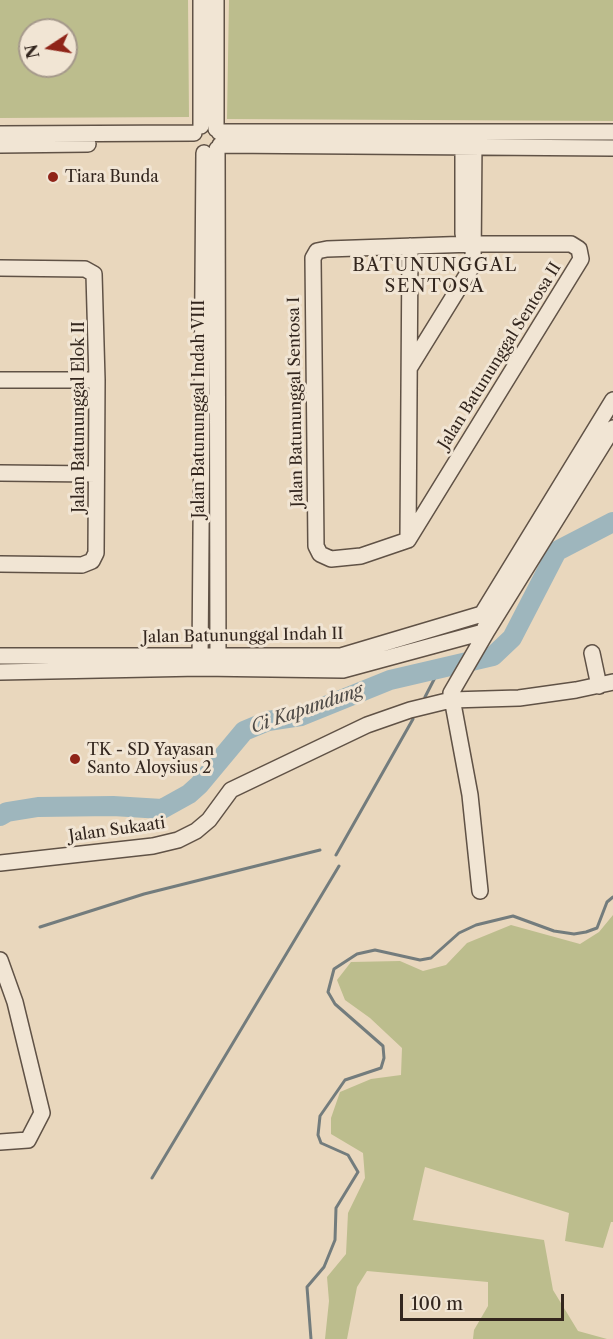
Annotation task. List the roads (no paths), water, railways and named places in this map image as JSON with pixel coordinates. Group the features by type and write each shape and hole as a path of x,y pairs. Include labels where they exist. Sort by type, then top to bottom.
{"street":[{"name":"Jalan Batununggal Indah VIII","path":"201,0 208,139 218,662"},
{"name":"Jalan Batununggal Indah VIII","path":"200,662 208,139 216,0"},
{"path":"469,140 613,132"},
{"path":"0,134 208,139 469,140 613,148"},
{"path":"0,145 208,139"},
{"path":"410,367 473,265 468,244 469,140"},
{"path":"408,540 410,246 468,244"},
{"name":"Jalan Batununggal Sentosa II","path":"408,540 581,259 579,249 571,244 468,244"},
{"name":"Jalan Batununggal Sentosa I","path":"408,540 361,556 331,559 320,554 316,546 313,258 317,251 327,249 410,246"},
{"name":"Jalan Batununggal Elok II","path":"0,268 84,268 94,274 97,380 96,553 92,561 82,565 0,564"},
{"path":"0,380 97,380"},
{"path":"486,631 482,614 613,400"},
{"path":"480,891 470,795 451,696 486,631 613,428"},
{"path":"0,473 96,474"},
{"name":"Jalan Batununggal Indah II","path":"0,656 200,662 341,656 482,614"},
{"name":"Jalan Batununggal Indah II","path":"218,662 343,670 486,631"},
{"path":"592,653 606,684"},
{"name":"Jalan Batununggal Indah II","path":"0,672 200,662"},
{"name":"Jalan Sukaati","path":"0,863 153,846 178,840 196,831 209,820 227,795 240,785 367,725 451,696 519,698 606,684"},
{"path":"0,960 15,1002 42,1113 28,1140 0,1142"}],"waterway":[{"name":"Ci Kapundung","path":"0,816 7,812 38,807 113,806 162,809 189,794 199,785 244,731 268,721 301,716 390,680 493,656 512,638 557,551 613,522"},
{"path":"425,697 441,666"},
{"path":"336,855 413,719"},
{"path":"40,927 144,894 320,850"},
{"path":"152,1178 339,866"},
{"path":"311,1339 307,1287 324,1267 335,1240 336,1208 358,1172 348,1155 321,1143 318,1135 320,1116 345,1080 381,1068 384,1058 383,1046 335,1004 328,992 334,969 357,954 375,950 420,960 431,958 459,933 476,925 513,916 554,931 574,934 586,932 597,928 607,902 613,897"}],"place":[{"name":"Tiara Bunda","path":"53,177"},
{"name":"TK - SD Yayasan Santo Aloysius 2","path":"75,759"}],"district":[{"name":"BATUNUNGGAL SENTOSA","path":"435,276"}]}
